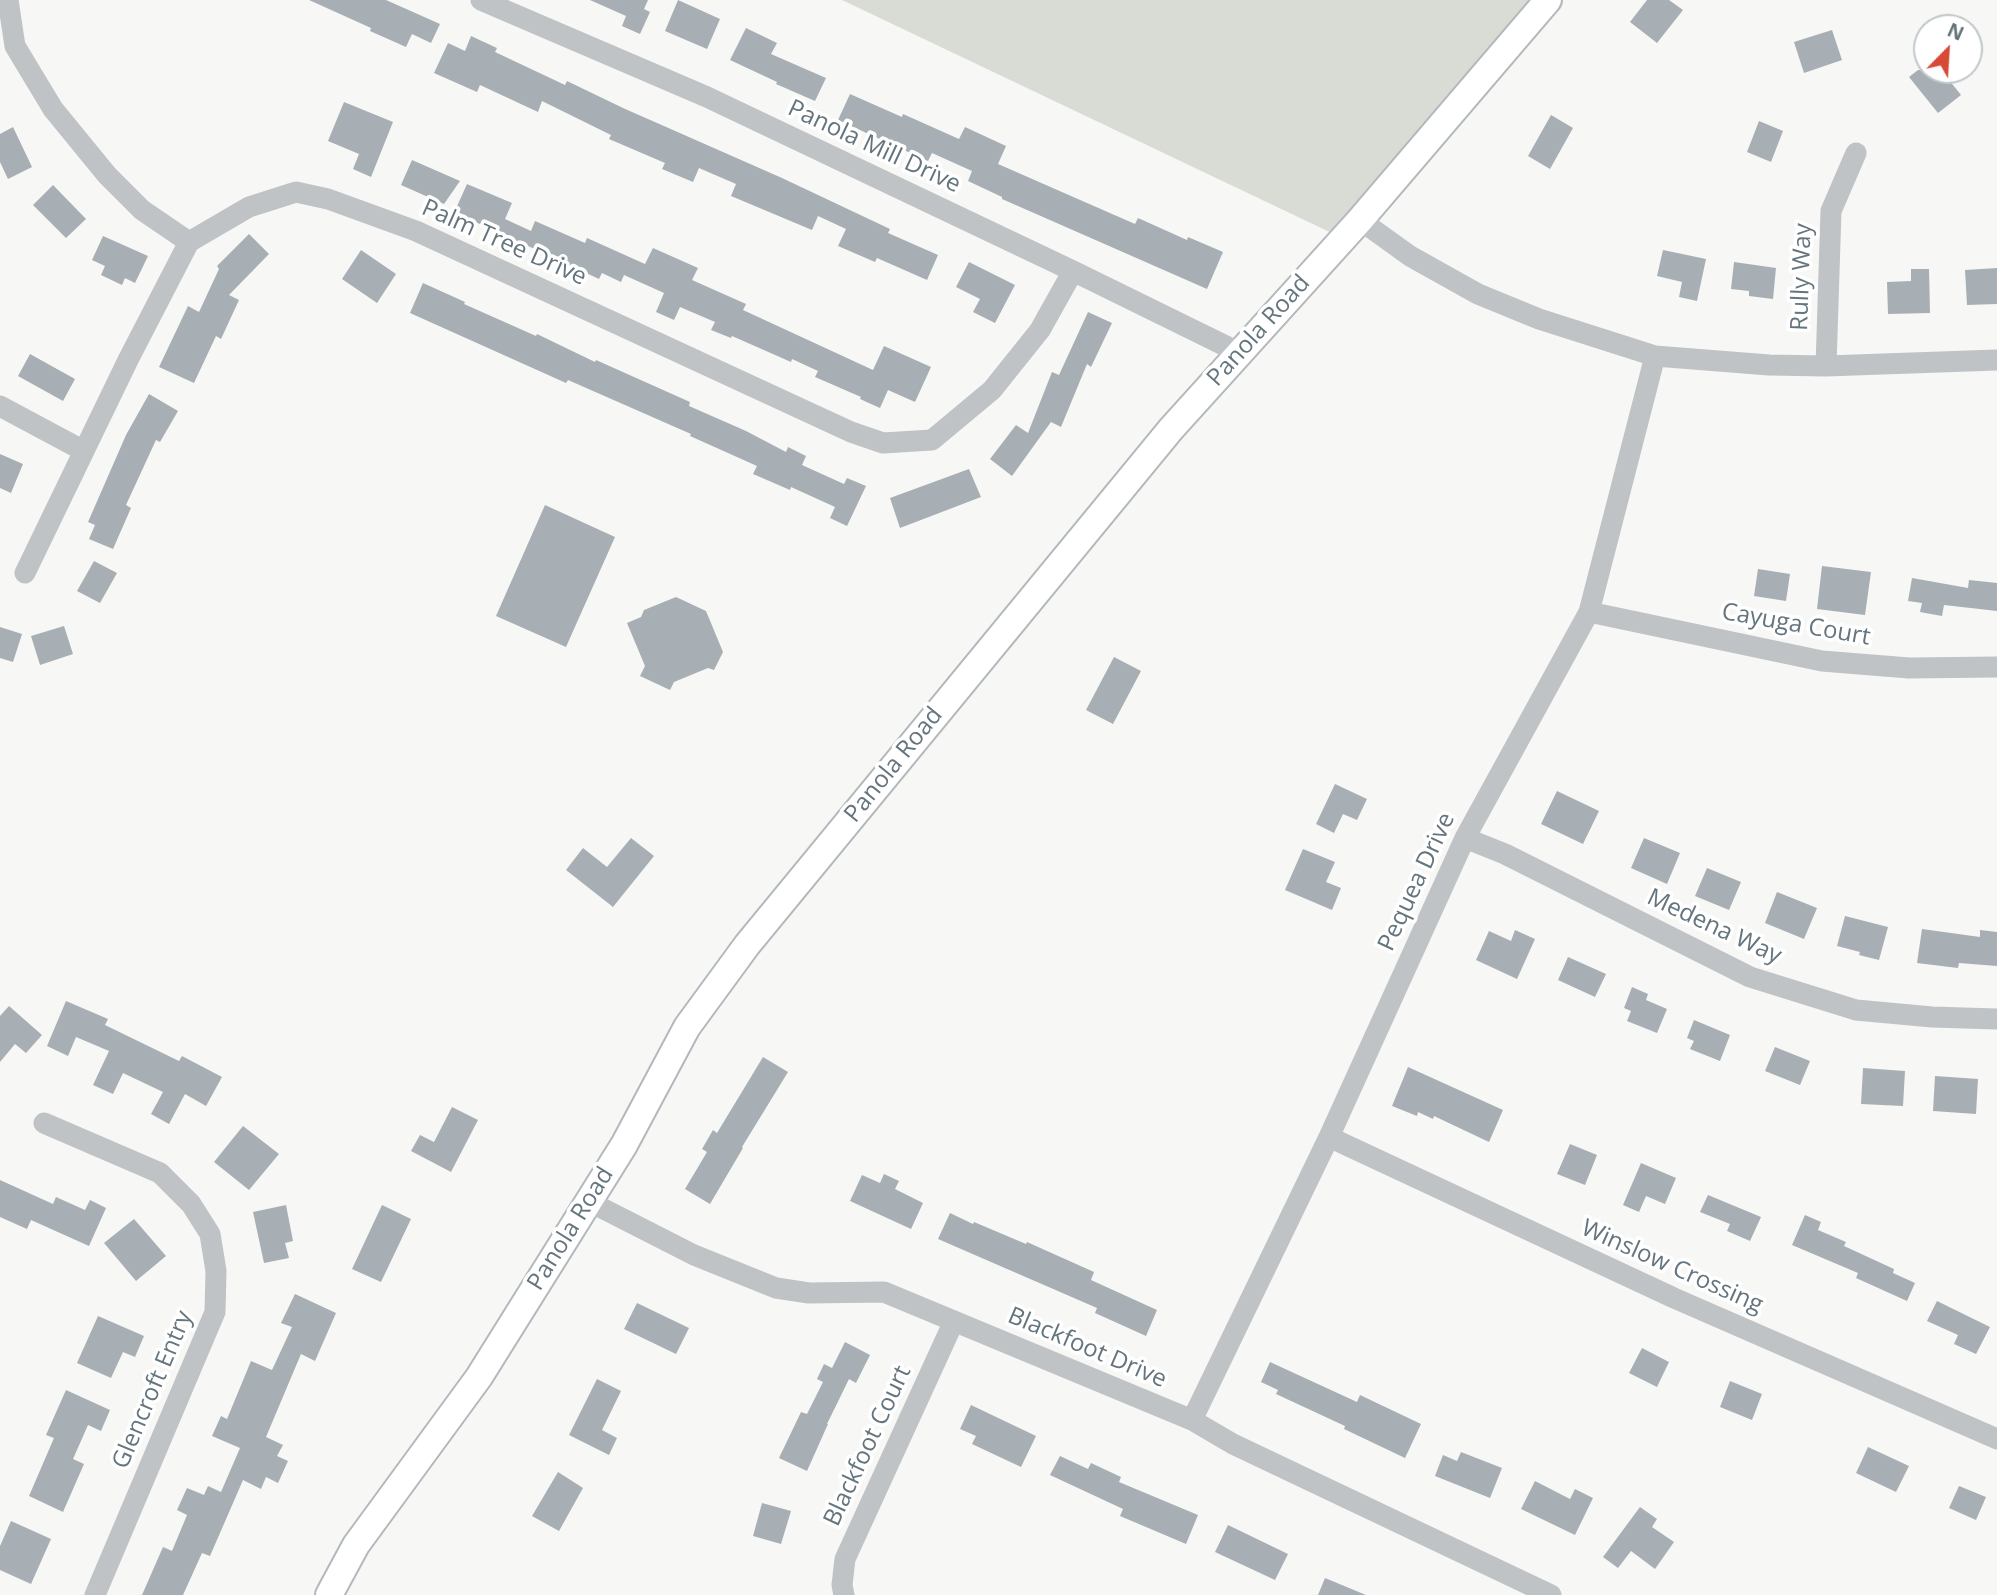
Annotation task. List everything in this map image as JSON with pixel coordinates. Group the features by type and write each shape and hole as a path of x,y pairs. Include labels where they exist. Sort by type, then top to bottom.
{"main road":[{"name":"Panola Road","path":"329,1595 356,1545 479,1377 624,1145 687,1027 747,946 1171,429 1360,219 1548,0"}],"street":[{"path":"8,0 15,46 53,109 107,175 142,210 189,242 25,573"},
{"name":"Panola Mill Drive","path":"481,0 707,97 1240,353"},
{"name":"Rully Way","path":"1826,366 1830,211 1856,153"},
{"name":"Palm Tree Drive","path":"189,242 249,207 275,197 296,192 328,198 416,231 851,432 883,443 932,440 992,390 1040,330 1073,271"},
{"path":"1360,219 1410,256 1478,294 1539,319 1655,356 1769,365 1826,366 1997,360"},
{"name":"Pequea Drive","path":"1192,1420 1329,1137 1465,838 1589,612 1655,356"},
{"path":"0,406 84,451"},
{"name":"Cayuga Court","path":"1589,612 1822,661 1909,668 1997,667"},
{"name":"Medena Way","path":"1465,838 1504,854 1749,977 1856,1010 1932,1017 1997,1018"},
{"name":"Glencroft Entry","path":"44,1123 160,1173 191,1204 209,1234 216,1270 215,1312 95,1595"},
{"name":"Winslow Crossing","path":"1329,1137 1674,1298 1997,1439"},
{"name":"Blackfoot Drive","path":"588,1201 694,1255 776,1288 808,1293 884,1292 1192,1420 1233,1444 1551,1595"},
{"name":"Blackfoot Court","path":"844,1595 842,1586 845,1559 954,1321"}],"shaded area":[{"path":"842,0 1553,0 1338,236"}],"building":[{"path":"309,0 386,0 440,24 431,43 412,34 406,47"},
{"path":"590,0 648,0 644,9 650,12 640,34 622,26 626,16"},
{"path":"678,0 720,19 707,49 665,31"},
{"path":"1647,0 1669,0 1683,10 1657,43 1630,22"},
{"path":"746,28 777,43 771,54 826,78 815,101 730,60"},
{"path":"1832,30 1842,60 1804,73 1794,42"},
{"path":"471,36 497,48 495,52 565,85 567,81 890,229 888,233 938,255 927,280 877,258 875,262 838,246 846,229 818,216 812,230 731,196 736,184 699,168 693,182 662,169 665,163 609,139 611,135 542,101 538,112 480,85 477,92 434,73 448,43 465,51"},
{"path":"1915,84 1952,84 1961,95 1938,113"},
{"path":"850,94 959,139 965,127 1006,146 998,164 1135,224 1138,218 1187,240 1188,237 1223,252 1207,289 1002,199 968,181 972,171 932,153 928,161 838,120"},
{"path":"344,102 393,122 371,177 353,169 359,154 328,141"},
{"path":"1551,115 1573,128 1550,169 1528,156"},
{"path":"1759,121 1783,131 1771,162 1747,152"},
{"path":"13,127 32,167 8,179 0,162 0,134"},
{"path":"412,160 460,181 444,204 401,185"},
{"path":"467,184 512,203 505,219 531,231 535,221 585,243 587,238 645,264 653,248 698,268 692,280 746,304 743,310 873,370 884,346 931,367 915,402 888,390 880,408 815,377 818,371 792,359 791,362 732,336 731,338 711,330 715,322 680,307 674,320 656,312 664,293 624,275 621,282 602,273 599,279 454,213"},
{"path":"53,185 86,219 66,238 33,205"},
{"path":"249,234 269,254 229,295 239,300 221,339 216,336 194,383 159,367 188,306 199,312 219,269 217,266"},
{"path":"103,236 148,256 135,283 125,278 122,285 101,275 105,266 92,260"},
{"path":"361,250 396,274 377,303 342,279"},
{"path":"1663,250 1706,259 1697,301 1679,297 1682,282 1657,276"},
{"path":"969,262 1015,285 995,323 973,312 980,299 956,287"},
{"path":"1734,262 1776,268 1773,299 1749,296 1749,291 1731,289"},
{"path":"1997,268 1997,304 1967,305 1965,270"},
{"path":"1911,269 1929,269 1930,313 1888,314 1887,282 1911,281"},
{"path":"423,283 465,302 464,304 690,402 689,406 786,452 788,447 806,456 802,465 844,484 847,478 866,486 847,526 830,518 835,507 791,487 790,490 753,474 757,466 690,436 691,434 568,380 566,383 410,313"},
{"path":"1088,312 1112,323 1091,367 1087,364 1061,427 1051,422 1012,476 990,459 1016,425 1028,433 1052,372 1059,375"},
{"path":"30,354 75,379 63,401 18,376"},
{"path":"149,394 178,411 160,442 156,440 126,505 131,508 113,549 89,539 95,525 88,522 126,435"},
{"path":"0,454 23,464 11,493 0,488"},
{"path":"969,469 981,497 900,528 890,498"},
{"path":"545,505 615,537 566,647 496,616"},
{"path":"94,561 117,573 100,603 77,591"},
{"path":"1822,566 1871,572 1865,615 1817,609"},
{"path":"1758,569 1790,574 1786,601 1754,596"},
{"path":"1912,578 1968,588 1969,580 1997,583 1997,611 1944,605 1942,616 1920,612 1922,603 1908,601"},
{"path":"676,597 706,611 723,652 714,670 708,668 674,682 670,690 640,676 645,666 627,623 641,617 644,610"},
{"path":"64,626 73,654 40,665 31,636"},
{"path":"0,627 22,634 13,662 0,658"},
{"path":"1114,657 1141,671 1113,724 1086,710"},
{"path":"1335,784 1367,799 1357,820 1343,814 1334,833 1316,824"},
{"path":"1557,791 1599,811 1583,844 1541,824"},
{"path":"631,838 654,856 613,907 566,870 583,848 607,867"},
{"path":"1644,838 1680,853 1667,884 1631,868"},
{"path":"1303,849 1335,862 1326,882 1341,888 1332,910 1285,890"},
{"path":"1707,868 1741,882 1729,910 1695,896"},
{"path":"1777,892 1817,908 1804,939 1765,923"},
{"path":"1845,916 1888,927 1879,960 1837,946"},
{"path":"1922,929 1980,937 1980,930 1997,932 1997,966 1959,963 1958,968 1917,963"},
{"path":"1515,930 1535,939 1517,979 1476,960 1489,931 1511,941"},
{"path":"1568,957 1606,974 1595,997 1558,980"},
{"path":"1632,987 1648,994 1646,1000 1667,1009 1657,1033 1627,1021 1631,1011 1624,1008"},
{"path":"66,1001 108,1019 105,1025 179,1061 182,1056 222,1077 206,1106 185,1094 169,1124 151,1114 163,1092 123,1073 113,1094 93,1085 109,1051 76,1037 68,1056 47,1046"},
{"path":"9,1006 42,1035 26,1053 15,1044 0,1062 0,1016"},
{"path":"1694,1020 1730,1035 1720,1061 1690,1049 1694,1041 1687,1038"},
{"path":"1775,1047 1810,1061 1800,1085 1765,1071"},
{"path":"763,1057 788,1072 710,1204 685,1189 707,1152 702,1149 713,1130 717,1133"},
{"path":"1408,1067 1503,1110 1489,1142 1434,1116 1433,1119 1418,1112 1417,1116 1392,1106"},
{"path":"1863,1068 1905,1071 1903,1106 1861,1104"},
{"path":"1935,1076 1978,1079 1976,1114 1933,1111"},
{"path":"452,1107 478,1120 451,1172 411,1151 420,1135 434,1142"},
{"path":"243,1126 279,1154 249,1190 214,1162"},
{"path":"1570,1144 1597,1155 1585,1185 1557,1174"},
{"path":"1641,1163 1676,1178 1665,1204 1646,1196 1639,1212 1623,1205"},
{"path":"884,1174 899,1181 895,1189 923,1203 911,1229 850,1201 862,1175 880,1183"},
{"path":"0,1180 53,1204 56,1197 85,1210 90,1200 106,1208 89,1246 31,1220 27,1229 0,1217"},
{"path":"1708,1195 1761,1217 1750,1241 1727,1231 1730,1224 1700,1212"},
{"path":"286,1205 293,1241 285,1243 289,1258 264,1263 253,1212"},
{"path":"382,1205 411,1219 381,1282 352,1269"},
{"path":"950,1213 1026,1244 1027,1242 1094,1272 1091,1280 1157,1310 1146,1336 1095,1313 1097,1308 938,1239"},
{"path":"1805,1215 1821,1222 1818,1230 1846,1242 1844,1246 1894,1269 1893,1273 1915,1283 1907,1301 1856,1278 1858,1273 1792,1245"},
{"path":"134,1219 166,1256 136,1281 104,1243"},
{"path":"295,1294 336,1313 315,1361 301,1354 266,1437 283,1445 277,1456 288,1461 278,1483 266,1477 261,1489 243,1480 210,1556 202,1553 183,1595 142,1595 163,1547 172,1551 187,1515 177,1510 187,1488 204,1495 208,1486 221,1492 240,1448 212,1436 221,1416 227,1419 251,1361 272,1370 292,1327 281,1323"},
{"path":"1937,1301 1990,1327 1976,1354 1954,1344 1958,1335 1927,1321"},
{"path":"637,1303 689,1328 676,1354 624,1329"},
{"path":"98,1316 144,1336 135,1357 123,1352 111,1378 77,1363"},
{"path":"845,1342 870,1355 856,1383 849,1379 807,1471 779,1458 801,1412 807,1414 823,1382 817,1379 824,1364 832,1368"},
{"path":"1642,1348 1669,1362 1657,1387 1629,1373"},
{"path":"1270,1362 1357,1402 1360,1395 1421,1424 1405,1458 1276,1394 1278,1390 1261,1382"},
{"path":"597,1379 621,1391 602,1430 617,1438 609,1455 569,1435"},
{"path":"1730,1381 1762,1394 1752,1420 1720,1407"},
{"path":"66,1390 110,1410 101,1431 88,1425 73,1459 84,1464 63,1512 29,1496 54,1438 46,1435"},
{"path":"971,1405 1036,1436 1021,1467 972,1444 976,1436 960,1429"},
{"path":"1868,1447 1909,1466 1896,1492 1856,1473"},
{"path":"1461,1452 1502,1468 1490,1498 1435,1476 1443,1455 1457,1461"},
{"path":"1060,1456 1088,1469 1091,1463 1121,1477 1119,1482 1198,1515 1186,1544 1120,1516 1123,1509 1050,1475"},
{"path":"558,1472 583,1488 559,1531 532,1516"},
{"path":"1535,1481 1570,1499 1575,1489 1593,1498 1575,1535 1521,1509"},
{"path":"1959,1486 1986,1497 1976,1520 1949,1508"},
{"path":"762,1503 791,1511 781,1544 753,1536"},
{"path":"1640,1507 1657,1519 1652,1527 1674,1542 1655,1569 1631,1551 1618,1568 1603,1557"},
{"path":"11,1521 51,1539 31,1584 0,1570 0,1546"},
{"path":"1228,1525 1288,1554 1275,1580 1215,1552"},
{"path":"1325,1578 1366,1595 1318,1595"}]}
